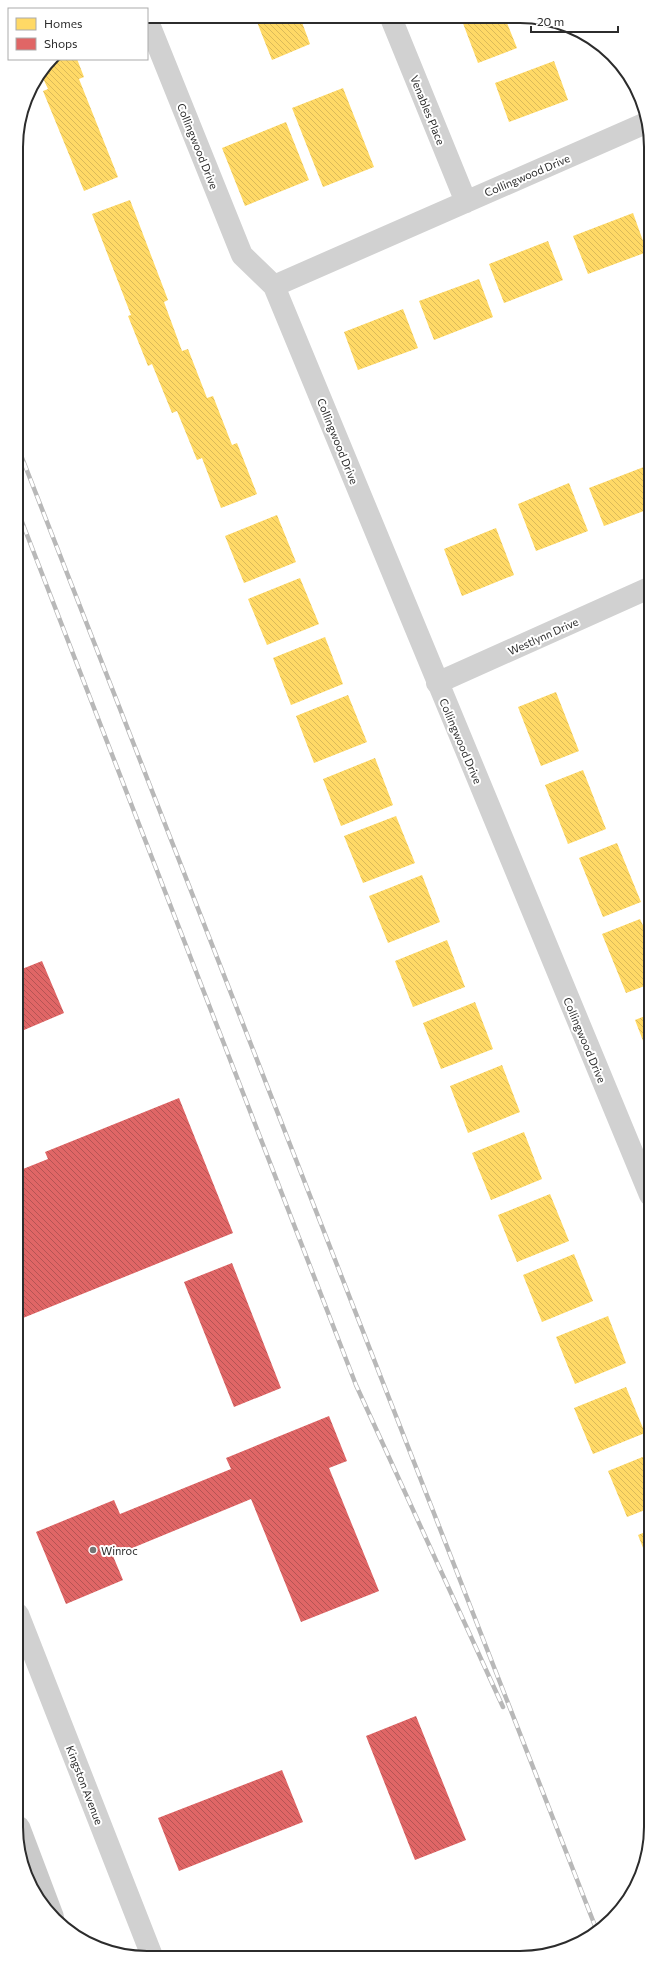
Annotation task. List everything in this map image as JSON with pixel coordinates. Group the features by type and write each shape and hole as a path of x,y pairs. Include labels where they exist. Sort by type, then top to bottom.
{"main road":[{"path":"24,1842 46,1898"}],"street":[{"name":"Collingwood Drive","path":"149,23 242,255 274,286 644,1181"},
{"name":"Venables Place","path":"393,23 466,202"},
{"name":"Collingwood Drive","path":"274,286 642,125"},
{"name":"Westlynn Drive","path":"437,683 644,590"},
{"name":"Kingston Avenue","path":"23,1627 150,1951"}],"building: Homes":[{"path":"257,23 302,23 310,44 272,60"},
{"path":"463,23 507,23 517,48 478,63"},
{"path":"59,60 77,60 84,77 79,79 118,177 84,191 43,91 48,89 44,80"},
{"path":"554,61 568,100 509,122 495,83"},
{"path":"343,88 374,167 323,187 292,108"},
{"path":"286,122 309,180 245,206 222,148"},
{"path":"130,200 168,300 164,302 182,351 188,349 207,398 213,396 232,445 237,443 257,494 221,508 202,458 197,460 177,411 172,413 152,364 148,366 128,316 131,315 92,214"},
{"path":"633,213 644,244 644,253 588,274 573,236"},
{"path":"548,241 563,280 504,303 489,264"},
{"path":"479,279 493,317 434,340 419,301"},
{"path":"403,309 418,348 358,370 344,332"},
{"path":"644,467 644,511 604,526 589,488"},
{"path":"569,483 588,531 536,551 518,504"},
{"path":"277,515 296,562 244,583 225,536"},
{"path":"496,528 514,575 462,596 444,549"},
{"path":"300,578 319,624 267,645 248,599"},
{"path":"325,637 343,684 291,705 273,658"},
{"path":"556,692 579,751 541,766 518,707"},
{"path":"348,695 367,742 314,763 296,716"},
{"path":"375,758 393,805 341,826 323,779"},
{"path":"583,770 606,829 568,844 545,785"},
{"path":"396,816 415,863 363,883 344,836"},
{"path":"617,843 641,902 603,917 579,858"},
{"path":"422,875 440,922 388,943 369,896"},
{"path":"640,919 644,928 644,986 626,993 602,934"},
{"path":"447,940 465,987 413,1007 395,961"},
{"path":"475,1002 493,1049 441,1069 423,1023"},
{"path":"644,1016 644,1043 635,1020"},
{"path":"502,1065 520,1112 468,1133 450,1086"},
{"path":"524,1132 542,1179 491,1200 472,1153"},
{"path":"550,1194 569,1241 517,1262 498,1215"},
{"path":"574,1254 593,1301 542,1322 523,1275"},
{"path":"608,1316 626,1363 575,1384 556,1337"},
{"path":"626,1387 644,1433 593,1454 574,1408"},
{"path":"644,1456 644,1510 627,1517 608,1471"},
{"path":"644,1532 644,1550 638,1535"}],"building: Shops":[{"path":"42,961 64,1013 23,1030 23,969"},
{"path":"179,1098 233,1233 23,1318 23,1169 48,1159 45,1152"},
{"path":"232,1263 281,1388 234,1407 184,1282"},
{"path":"329,1416 347,1461 329,1468 379,1591 301,1622 251,1499 113,1556 123,1580 66,1604 36,1532 114,1500 120,1514 231,1469 226,1458"},
{"path":"416,1716 466,1840 415,1860 366,1736"},
{"path":"282,1770 303,1822 179,1871 158,1818"}],"railway":[{"path":"23,460 595,1925"},
{"path":"23,525 356,1385 503,1707"}],"place":[{"name":"Winroc","path":"93,1550"}]}
